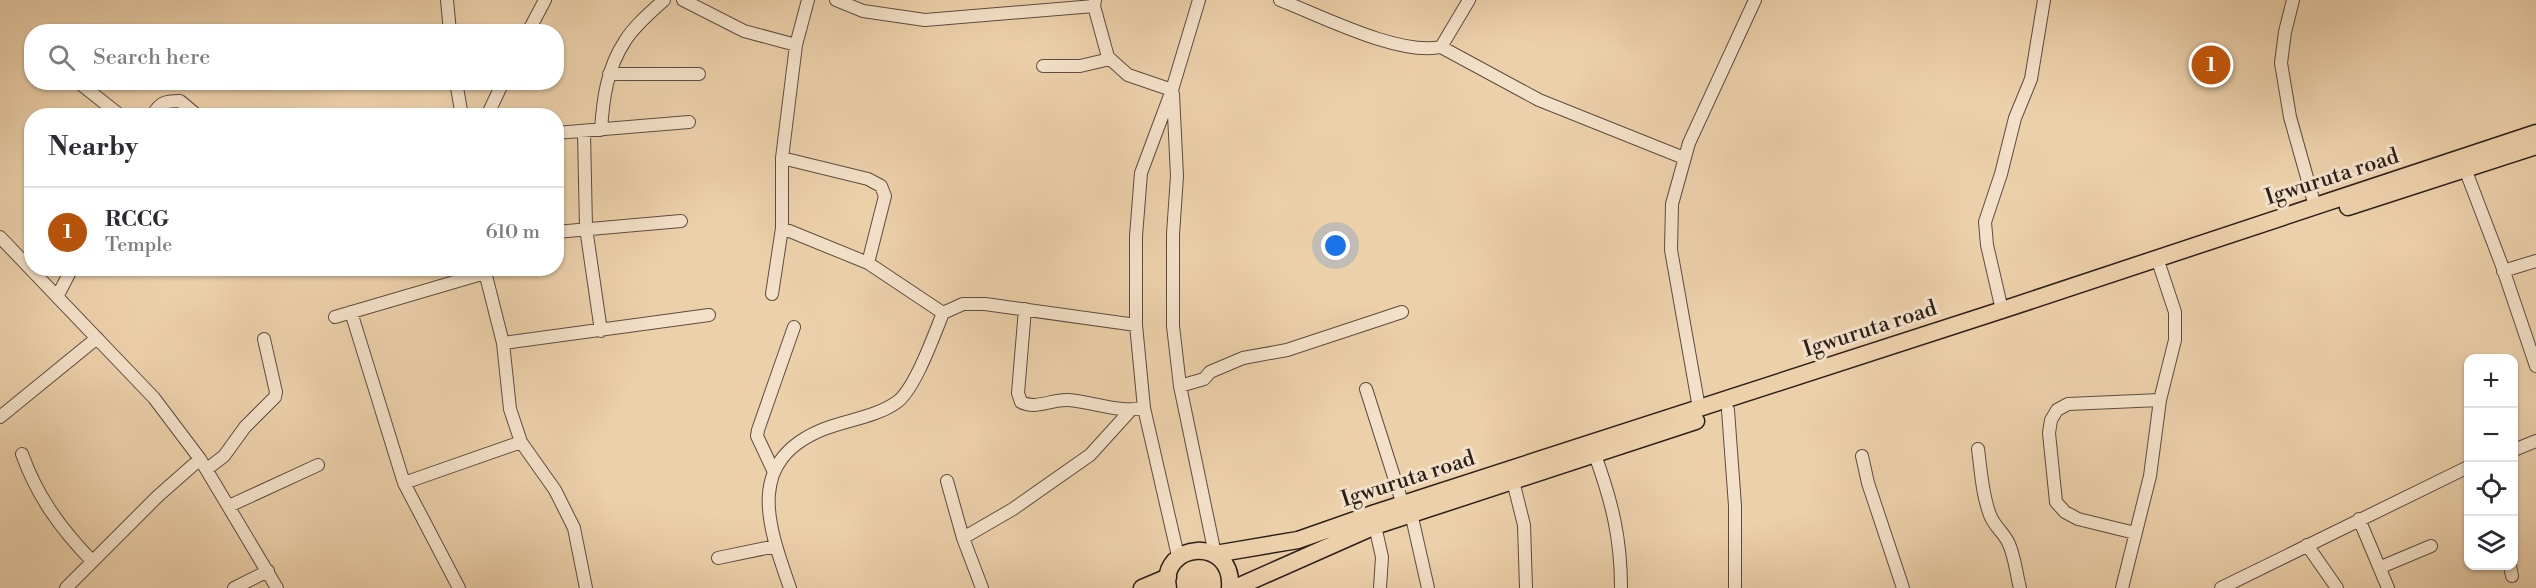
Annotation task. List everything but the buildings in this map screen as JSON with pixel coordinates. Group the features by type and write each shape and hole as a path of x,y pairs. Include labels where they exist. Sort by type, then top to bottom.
{"main road":[{"name":"Igwuruta road","path":"1179,556 1191,551 1204,550 1215,554 1298,540 1513,481 2160,267 2462,164 2536,133"},
{"name":"Igwuruta road","path":"1235,588 1375,526 1407,509 1699,408 2315,206 2462,164 2536,146"},
{"path":"1215,554 1228,569 1230,588"},
{"path":"1142,588 1168,582 1179,556"}],"street":[{"path":"447,0 449,24"},
{"path":"532,24 545,0"},
{"path":"601,130 604,94 609,74 625,40 664,0"},
{"path":"683,0 744,31 796,45"},
{"path":"772,294 782,228 782,158 796,45 808,0"},
{"path":"836,0 863,11 925,20 1095,3 1110,58 1128,75 1172,90"},
{"path":"1179,556 1144,408 1136,325 1136,236 1141,173 1172,90 1199,0"},
{"path":"1280,0 1392,43 1434,49 1441,47 1469,0"},
{"path":"1699,408 1671,250 1672,204 1689,143 1755,0"},
{"path":"2002,310 1987,245 1985,222 2001,174 2015,118 2031,79 2044,0"},
{"path":"2293,0 2285,32 2281,63 2290,117 2315,206"},
{"path":"1441,47 1539,100 1684,158"},
{"path":"1042,66 1080,66 1110,58"},
{"path":"609,74 699,74"},
{"path":"88,90 111,108"},
{"path":"457,90 461,108"},
{"path":"491,108 498,90"},
{"path":"1172,90 1177,176 1173,242 1173,326 1180,386 1215,554"},
{"path":"157,108 165,101 180,101 188,108"},
{"path":"564,133 689,122"},
{"path":"584,132 586,228 601,331"},
{"path":"782,158 868,179 885,191 868,262"},
{"path":"2462,164 2503,271 2531,334 2536,366"},
{"path":"564,231 681,221"},
{"path":"782,228 868,262 943,313"},
{"path":"0,237 24,262"},
{"path":"2503,271 2536,261"},
{"path":"2122,588 2151,476 2160,400 2175,340 2175,312 2160,267"},
{"path":"37,276 154,398 204,464 277,588"},
{"path":"57,297 68,276"},
{"path":"335,317 468,276"},
{"path":"485,276 503,343 506,389 520,442 555,490 574,528 586,588"},
{"path":"790,588 776,546 768,498 773,470 799,443 822,430 878,411 898,401 923,363 943,313 963,304 1025,309 1136,325"},
{"path":"1025,309 1018,393 1022,402 1029,406 1065,400 1130,411 1144,408"},
{"path":"351,312 404,483 459,588"},
{"path":"1180,386 1204,379 1210,372 1243,358 1287,350 1402,312"},
{"path":"503,343 709,315"},
{"path":"773,470 757,436 794,327"},
{"path":"0,417 97,338"},
{"path":"66,588 158,496 204,464 224,456 245,427 275,397 276,392 264,339"},
{"path":"1366,389 1407,509 1428,588"},
{"path":"2135,533 2078,519 2065,512 2056,501 2049,433 2050,420 2057,410 2068,404 2160,400"},
{"path":"1728,410 1735,506 1735,588"},
{"path":"963,538 1013,509 1090,455 1130,411"},
{"path":"2518,448 2536,441"},
{"path":"404,483 520,442"},
{"path":"1978,449 1983,489 1990,516 1997,529 2007,539 2012,551 2020,588"},
{"path":"22,454 47,509 64,532 92,561"},
{"path":"1595,455 1611,499 1621,552 1621,588"},
{"path":"1862,456 1868,483 1903,588"},
{"path":"229,506 318,465"},
{"path":"2222,588 2464,469"},
{"path":"947,481 963,538 982,588"},
{"path":"1513,481 1524,525 1526,588"},
{"path":"2359,519 2388,588"},
{"path":"1375,526 1382,557 1380,588"},
{"path":"2307,545 2337,588"},
{"path":"718,558 776,546"},
{"path":"2381,567 2431,546"},
{"path":"234,588 268,571"}],"place":[{"name":"RCCG","path":"2211,65"}]}
